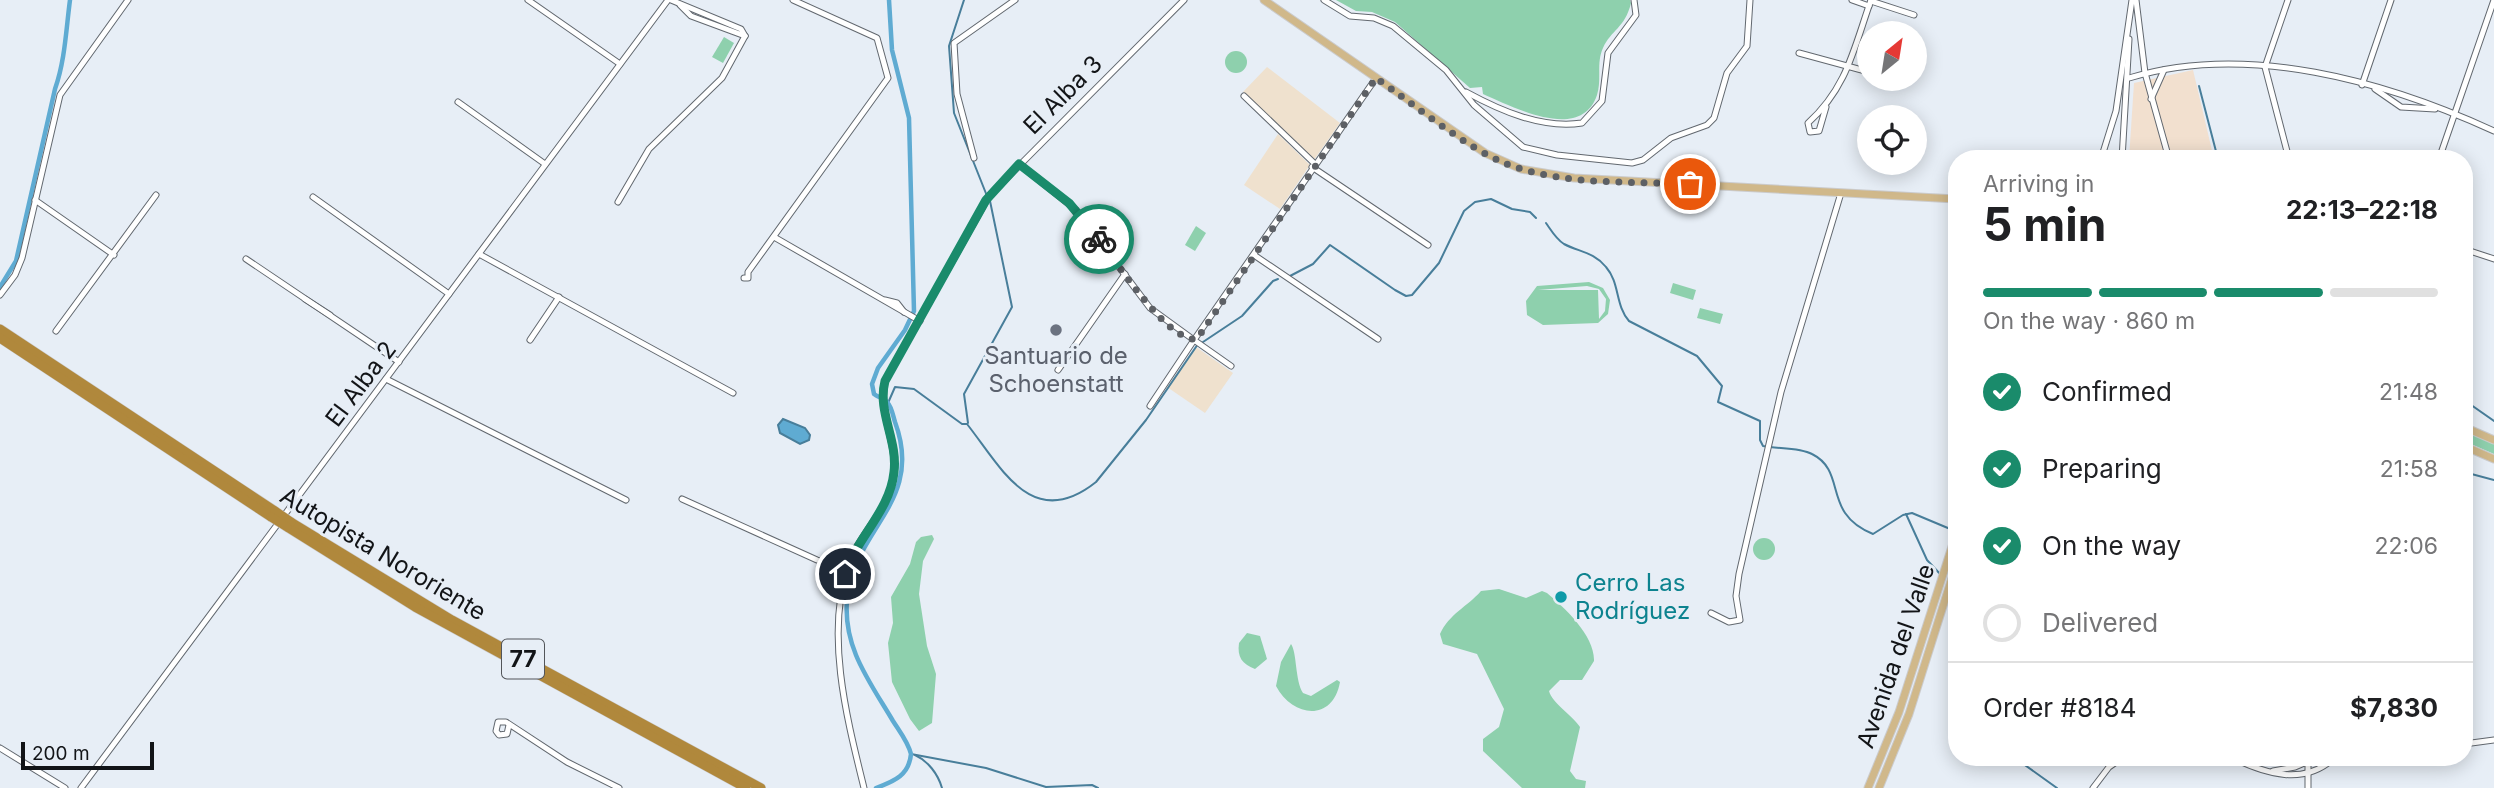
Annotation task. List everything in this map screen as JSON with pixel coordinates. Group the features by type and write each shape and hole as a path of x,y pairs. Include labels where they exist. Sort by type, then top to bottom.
{"highway":[{"name":"Autopista Nororiente","path":"0,329 273,514"},
{"name":"Autopista Nororiente","path":"0,338 454,629 746,788"},
{"name":"Autopista Nororiente","path":"289,524 441,614 761,788"}],"main road":[{"path":"1264,0 1485,153 1521,169 1574,178 1948,199"},
{"path":"2473,430 2494,439"},
{"path":"2473,450 2494,459"},
{"name":"Avenida del Valle","path":"1868,788 1899,712 1948,560"},
{"name":"Avenida del Valle","path":"1879,788 1903,730 1948,591"}],"street":[{"path":"0,295 20,264 62,90 128,0"},
{"path":"528,0 620,64"},
{"path":"618,202 653,145 722,78 745,36 691,16 670,0"},
{"name":"El Alba 2","path":"81,788 670,0"},
{"path":"748,272 885,86 888,75 877,38 793,0"},
{"path":"974,158 957,94 954,43 1015,0"},
{"name":"El Alba 3","path":"862,787 841,669 841,602 847,570 860,540 882,508 893,481 894,445 883,406 882,391 892,366 915,318 988,198 1184,0"},
{"path":"1324,0 1350,16 1384,20 1446,70 1499,128 1522,146 1606,162 1643,160 1671,138 1707,125 1714,118 1727,73 1747,47 1750,0"},
{"path":"1463,91 1517,115 1567,125 1582,123 1602,101 1608,53 1636,15 1634,0"},
{"path":"1852,0 1870,2 1914,15"},
{"path":"2104,150 2118,104 2130,8 2134,0"},
{"path":"2134,0 2145,73 2166,150"},
{"path":"2286,150 2265,67 2288,0"},
{"path":"2362,85 2391,0"},
{"path":"2442,150 2494,0"},
{"path":"1826,107 1808,123 1810,132 1819,131 1826,107 1848,67 1870,2"},
{"path":"2123,150 2129,78 2130,8"},
{"path":"1799,53 1857,69"},
{"path":"2129,78 2199,65 2265,67 2407,96 2494,131"},
{"path":"2151,100 2164,70"},
{"path":"1150,406 1376,78"},
{"path":"2374,88 2401,107 2439,109"},
{"path":"1244,96 1313,166 1428,245"},
{"path":"458,102 545,164"},
{"path":"1019,164 1076,210 1154,313 1231,366"},
{"path":"1711,613 1724,621 1734,623 1740,620 1736,596 1739,575 1767,447 1842,193"},
{"path":"56,331 156,195"},
{"path":"313,197 449,294"},
{"path":"35,200 114,255"},
{"path":"774,237 885,300 897,303 904,312 915,318"},
{"path":"2473,252 2494,260"},
{"path":"479,254 733,393"},
{"path":"1254,255 1378,340"},
{"path":"246,259 399,362"},
{"path":"1058,370 1125,274"},
{"path":"530,340 559,298"},
{"path":"386,379 626,500"},
{"path":"682,499 817,560 847,570"},
{"path":"509,725 587,774 619,788"},
{"path":"2473,743 2494,740"},
{"path":"0,748 65,788"},
{"path":"2093,788 2110,766"},
{"path":"2252,766 2275,774 2309,774 2322,766"},
{"path":"2262,770 2285,770 2295,766"},
{"path":"2308,766 2308,788"}],"shaded area":[{"path":"1267,67 1340,123 1314,160 1243,92"},
{"path":"2193,70 2212,150 2130,150 2134,83"},
{"path":"1278,134 1310,165 1280,209 1244,185"},
{"path":"1196,347 1233,373 1205,413 1167,387"}],"green space":[{"path":"1336,0 1630,0 1631,3 1622,23 1603,48 1597,95 1589,109 1577,117 1562,119 1528,113 1483,94 1482,87 1470,88 1395,22 1372,12 1356,11"},
{"path":"724,37 734,43 723,63 712,57"},
{"path":"1236,51 1244,54 1247,62 1244,70 1236,73 1228,70 1225,62 1228,54"},
{"path":"1196,226 1206,233 1195,251 1185,245"},
{"path":"1589,282 1603,288 1610,300 1608,314 1598,323 1543,325 1527,315 1526,301 1537,286","holes":["1587,286 1599,289 1606,299 1605,311 1599,319 1598,290 1538,290"]},
{"path":"1673,283 1696,290 1693,300 1670,293"},
{"path":"1700,308 1723,314 1720,324 1697,318"},
{"path":"2473,434 2494,442 2494,454 2473,445"},
{"path":"932,535 934,539 923,561 919,594 927,646 936,674 932,723 919,731 892,682 888,643 893,623 891,597 910,564 916,542 921,537"},
{"path":"1764,538 1772,541 1775,549 1772,557 1764,560 1756,557 1753,549 1756,541"},
{"path":"1499,589 1526,598 1542,591 1547,593 1570,615 1590,642 1594,661 1582,680 1560,680 1549,691 1580,727 1570,771 1576,779 1586,781 1585,788 1522,788 1483,751 1483,739 1499,727 1504,709 1477,654 1443,644 1440,634 1453,616 1481,591"},
{"path":"1247,633 1260,636 1267,659 1255,669 1244,662 1239,652 1239,643"},
{"path":"1291,644 1303,693 1311,696 1337,680 1340,682 1336,695 1321,709 1312,711 1292,704 1276,686 1281,662"}],"water":[{"path":"783,419 805,428 810,435 809,440 800,444 780,433 778,425"}],"waterway":[{"path":"0,287 16,261 61,68 70,0"},
{"path":"876,788 900,776 907,767 911,754 860,664 849,634 847,617 852,575 861,553 895,495 901,474 902,450 892,412 887,402 874,394 872,384 878,368 905,330 914,311 909,118 892,50 889,0"},
{"path":"964,0 949,46 954,113 987,196"},
{"path":"2199,86 2216,150"},
{"path":"1290,276 1313,264 1330,245 1395,290 1406,296 1412,295 1439,263 1464,211 1475,202 1491,199 1512,209 1530,212 1536,218"},
{"path":"968,423 964,394 1012,307 990,201"},
{"path":"1546,223 1561,242 1591,255 1606,267 1614,280 1621,308 1629,321 1697,356 1722,386 1718,402 1760,421 1760,440 1763,446 1801,450 1823,462 1829,471 1840,504 1857,525 1873,534 1903,515 1912,513 1948,528"},
{"path":"1203,342 1242,316 1273,281 1278,279"},
{"path":"888,403 895,387 914,389 962,424 967,424 1006,475 1020,488 1036,497 1054,500 1073,496 1096,482 1146,420 1198,344"},
{"path":"2473,406 2494,421"},
{"path":"2473,474 2494,480"},
{"path":"1906,514 1927,560 1941,575"},
{"path":"911,754 986,768 1046,787 1092,785 1098,788"},
{"path":"915,755 932,768 942,788"},
{"path":"2026,766 2057,788"}],"way so far":[{"path":"1099,239 1150,308 1183,334 1197,339 1312,167 1376,78 1485,153 1511,166 1564,177 1690,184"}],"place":[{"name":"Santuario de Schoenstatt","path":"1056,330"},
{"name":"Cerro Las Rodríguez","path":"1561,597"}],"route":[{"path":"845,574 856,547 882,508 893,481 894,445 883,406 882,391 885,381 989,196 1019,164 1069,203 1099,239"}]}
